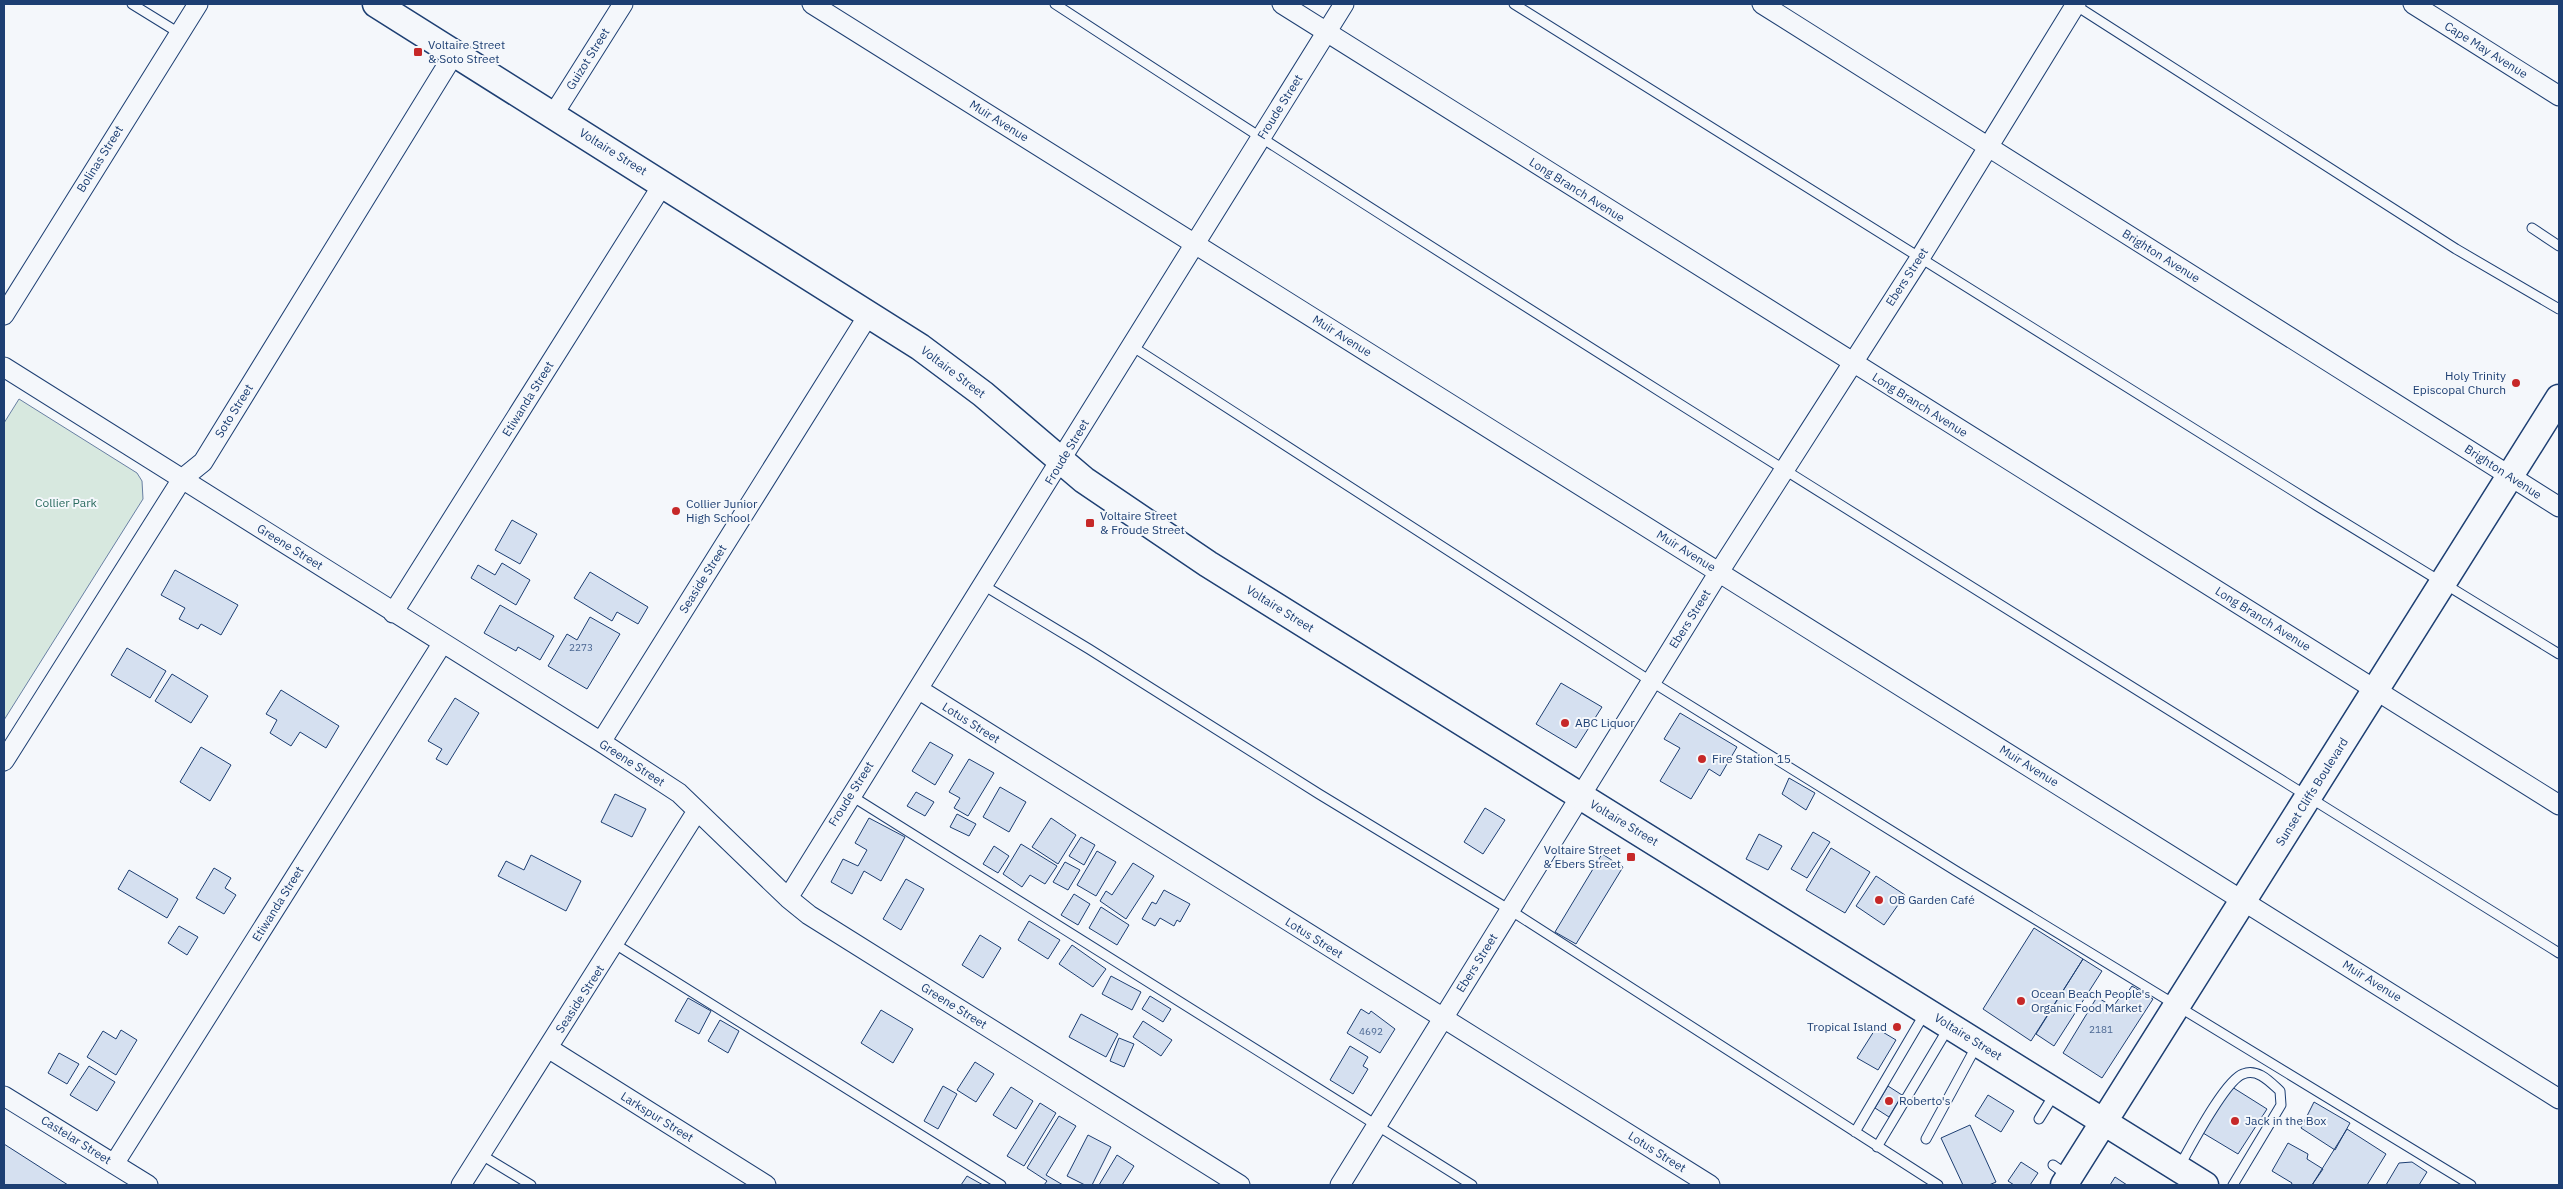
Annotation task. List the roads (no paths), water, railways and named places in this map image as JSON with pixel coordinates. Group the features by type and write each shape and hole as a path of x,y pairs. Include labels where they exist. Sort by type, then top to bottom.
{"main road":[{"name":"Voltaire Street","path":"376,4 869,314 951,370 1061,462 1123,507 1208,564 2205,1185"},
{"name":"Sunset Cliffs Boulevard","path":"2062,1176 2106,1123 2177,1005 2559,398"}],"street":[{"name":"Bolinas Street","path":"4,316 198,4"},
{"name":"Guizot Street","path":"553,115 623,4"},
{"name":"Muir Avenue","path":"812,4 2559,1098"},
{"name":"Long Branch Avenue","path":"1282,4 2559,805"},
{"name":"Froude Street","path":"788,898 850,795 1061,462 1130,345 1344,4"},
{"name":"Brighton Avenue","path":"1762,4 2559,507"},
{"name":"Ebers Street","path":"1340,1185 1719,572 1920,258 2075,4"},
{"name":"Cape May Avenue","path":"2413,4 2559,96"},
{"name":"Soto Street","path":"4,761 182,479 203,462 454,54"},
{"name":"Etiwanda Street","path":"393,613 663,184"},
{"name":"Seaside Street","path":"601,742 869,314"},
{"name":"Greene Street","path":"4,367 679,793 788,898 809,915 1240,1185"},
{"name":"Etiwanda Street","path":"114,1164 442,644"},
{"name":"Lotus Street","path":"918,689 1710,1185"},
{"name":"Seaside Street","path":"460,1185 615,944 697,811"},
{"name":"Larkspur Street","path":"548,1048 766,1185"},
{"name":"Castelar Street","path":"4,1096 148,1185"}],"lane":[{"path":"132,4 179,33"},
{"path":"1055,4 1261,139 1784,471 2310,796 2559,953"},
{"path":"1514,4 2559,654"},
{"path":"2075,4 2456,249 2559,309"},
{"path":"2532,228 2559,246"},
{"path":"1130,345 1652,682 1956,872 2471,1185"},
{"path":"983,585 1090,649 1319,794 1510,910 1938,1185"},
{"path":"850,795 1099,949 1376,1127 1472,1185"},
{"path":"615,944 1001,1185"},
{"path":"1855,1132 1927,1011"},
{"path":"1877,1146 1950,1025"},
{"path":"1926,1139 1978,1043"},
{"path":"2178,1168 2230,1083 2244,1073 2254,1073 2263,1076 2280,1091 2281,1105 2233,1185"},
{"path":"2039,1119 2056,1092"},
{"path":"480,1154 531,1185"}],"place":[{"name":"Voltaire Street & Soto Street","path":"418,52"},
{"name":"Holy Trinity Episcopal Church","path":"2516,383"},
{"name":"Collier Junior High School","path":"676,511"},
{"name":"Voltaire Street & Froude Street","path":"1090,523"},
{"name":"ABC Liquor","path":"1565,723"},
{"name":"Fire Station 15","path":"1702,759"},
{"name":"Voltaire Street & Ebers Street","path":"1631,857"},
{"name":"OB Garden Café","path":"1879,900"},
{"name":"Ocean Beach People's Organic Food Market","path":"2021,1001"},
{"name":"Tropical Island","path":"1897,1027"},
{"name":"Roberto's","path":"1889,1101"},
{"name":"Jack in the Box","path":"2235,1121"}],"park label":[{"name":"Collier Park","path":"66,503"}]}
